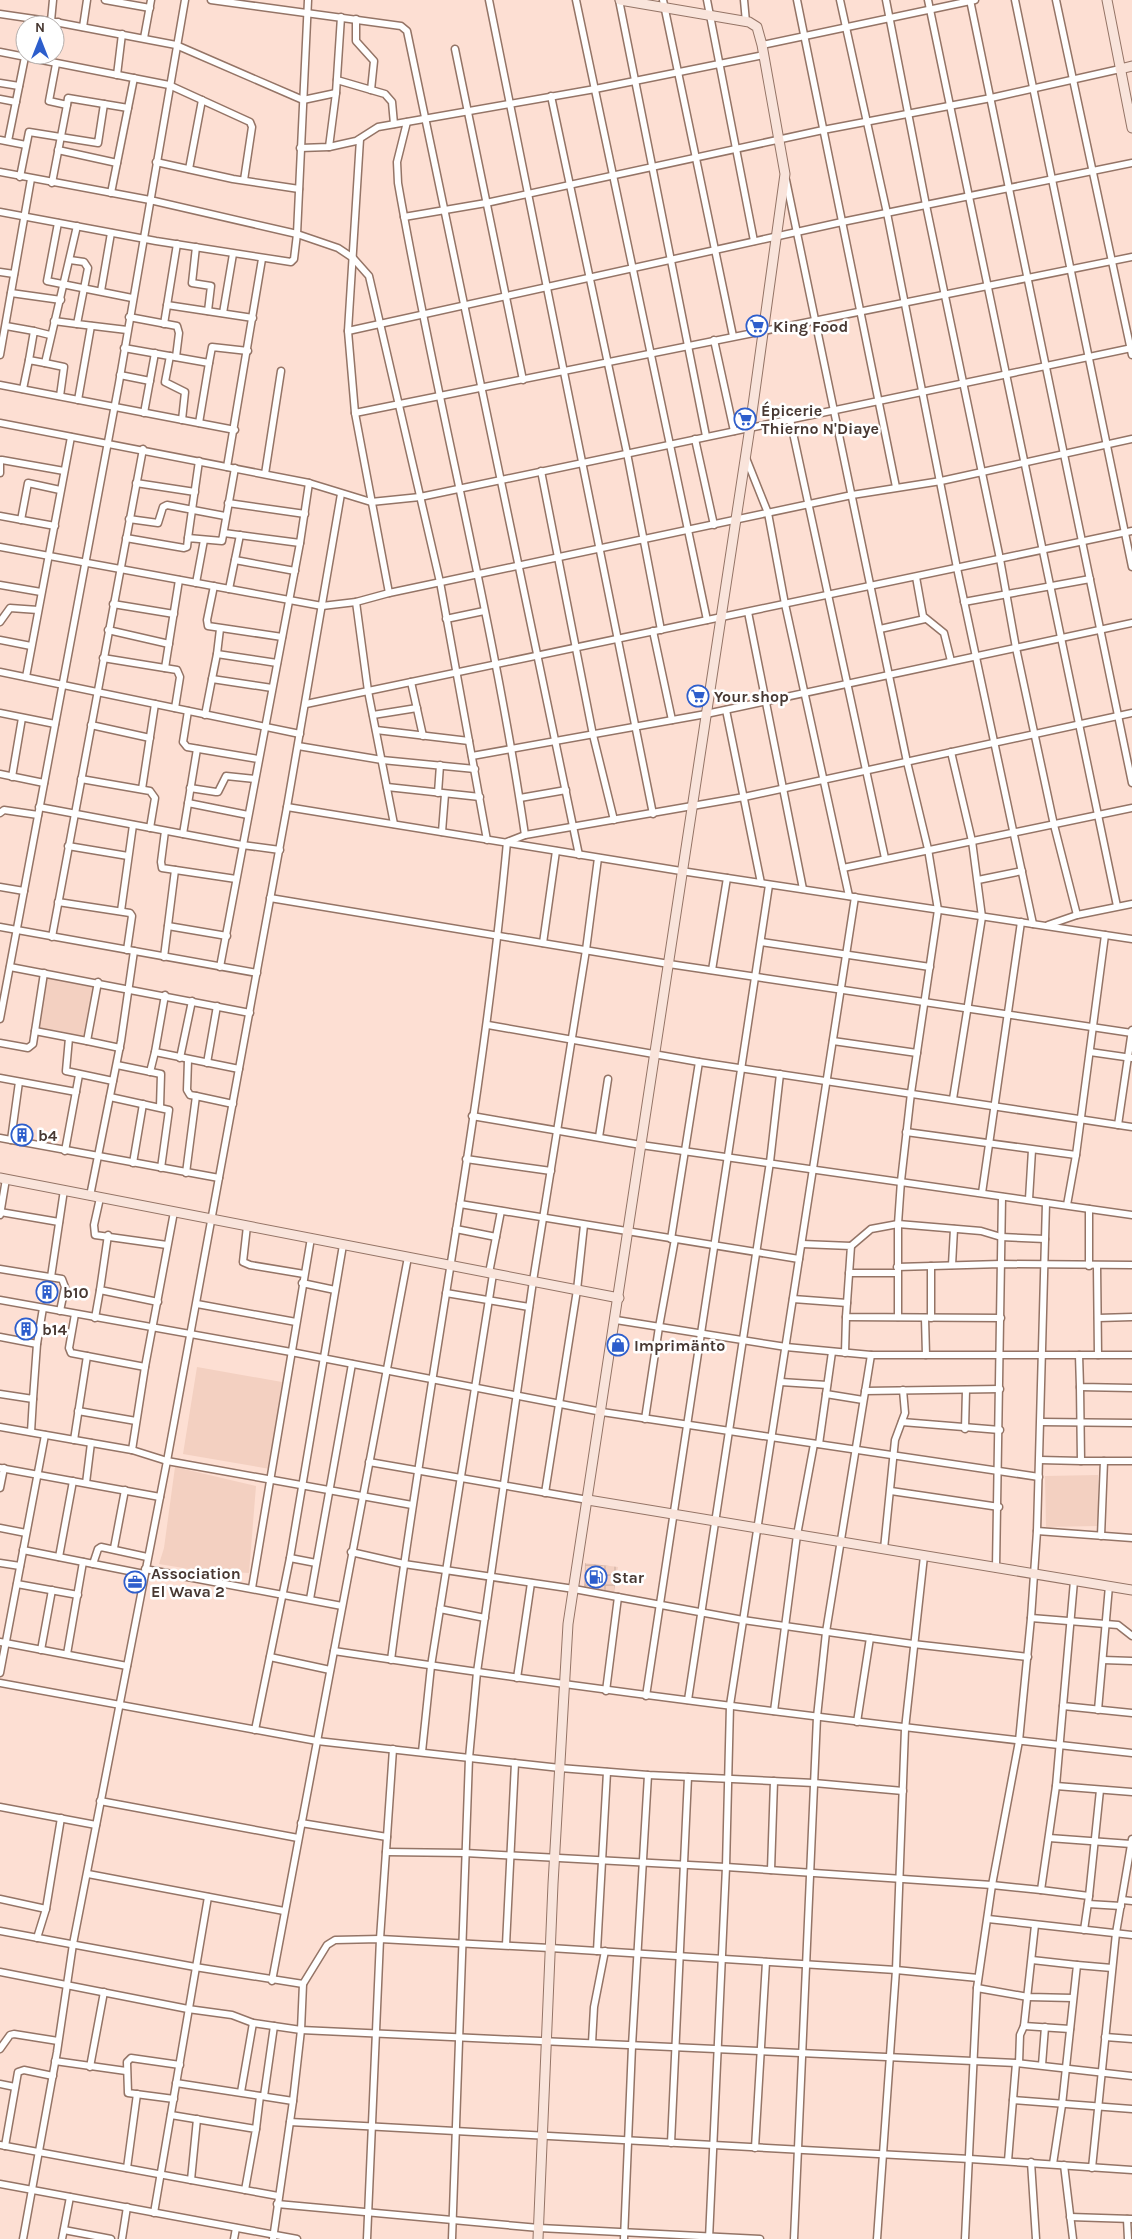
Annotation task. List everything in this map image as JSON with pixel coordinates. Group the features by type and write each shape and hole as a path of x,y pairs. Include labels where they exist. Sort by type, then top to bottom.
{"street":[{"path":"53,0 54,15"},
{"path":"83,27 87,0"},
{"path":"105,0 150,8"},
{"path":"144,38 151,0"},
{"path":"0,1019 108,443 185,0"},
{"path":"211,0 341,17 405,28 579,854"},
{"path":"0,212 262,259 291,262 294,259 297,234 308,0"},
{"path":"489,0 653,814"},
{"path":"576,0 707,620"},
{"path":"706,436 619,0 664,4 746,22 757,27 762,45 785,174 907,762 928,849 938,910 910,1093 901,1181 898,1224 898,1317"},
{"path":"707,0 717,64 754,241"},
{"path":"744,0 746,22"},
{"path":"797,0 896,487"},
{"path":"840,0 887,214 957,568 1033,924"},
{"path":"886,0 1034,735 1077,915"},
{"path":"928,0 1041,550 1117,906"},
{"path":"762,45 972,0 1008,189 1028,277 1132,783"},
{"path":"1015,0 1107,444 1128,532 1132,567"},
{"path":"0,422 309,483 371,502 420,497 1046,365 1132,351 1056,0"},
{"path":"1107,0 1132,126"},
{"path":"664,4 733,336"},
{"path":"0,14 15,16"},
{"path":"330,147 341,17"},
{"path":"356,20 356,41 374,61 371,90"},
{"path":"65,24 176,45 303,100 336,93"},
{"path":"116,75 122,34"},
{"path":"455,49 466,112 523,380"},
{"path":"0,52 15,55"},
{"path":"300,148 330,147 360,139 373,128 595,89 764,55"},
{"path":"8,141 23,65"},
{"path":"52,65 49,101 67,104"},
{"path":"63,65 169,85 251,124 244,180"},
{"path":"404,217 486,203 779,139 991,98 1132,66"},
{"path":"111,193 134,78"},
{"path":"337,80 390,97 394,124"},
{"path":"0,83 19,86"},
{"path":"551,96 627,453 662,630"},
{"path":"52,183 68,98 128,108"},
{"path":"0,99 16,102"},
{"path":"189,169 202,100"},
{"path":"20,177 29,132 98,143 104,104"},
{"path":"407,122 397,162 404,217 422,314 495,664 525,835"},
{"path":"360,139 348,331 355,413 389,593"},
{"path":"0,140 26,145"},
{"path":"58,150 117,163"},
{"path":"156,162 299,189"},
{"path":"348,331 842,222 1132,163"},
{"path":"0,172 150,200 297,234 338,248 353,258 372,282 398,406 440,582 455,673 488,840"},
{"path":"538,2239 550,1948 567,1632 616,1320 681,871 746,455 778,236 785,174"},
{"path":"0,355 31,179"},
{"path":"58,223 47,281 132,298"},
{"path":"44,363 65,284 77,226"},
{"path":"101,291 111,233"},
{"path":"164,324 177,244"},
{"path":"196,246 192,283 211,286 208,311"},
{"path":"223,313 233,254"},
{"path":"355,413 398,406 764,329 1132,257"},
{"path":"227,467 235,430 262,259"},
{"path":"70,260 87,264 85,288 77,324"},
{"path":"0,272 14,274"},
{"path":"11,293 61,300"},
{"path":"167,305 253,318"},
{"path":"0,307 8,308"},
{"path":"129,317 179,329 165,382 185,392 182,420"},
{"path":"54,321 127,330"},
{"path":"6,326 50,335"},
{"path":"78,400 91,326"},
{"path":"23,389 34,331"},
{"path":"714,340 734,430"},
{"path":"199,423 212,347 248,351"},
{"path":"124,348 209,364"},
{"path":"144,413 155,354"},
{"path":"29,360 64,367 60,396"},
{"path":"264,474 281,371"},
{"path":"120,375 150,381"},
{"path":"0,384 235,430"},
{"path":"790,419 886,858"},
{"path":"26,677 71,437"},
{"path":"0,547 322,606 356,602 389,593 600,550 852,495 941,481 1132,438"},
{"path":"695,439 714,525"},
{"path":"52,936 96,691 143,449"},
{"path":"709,2238 716,2048 726,1867 730,1705 841,990 852,897 842,868 785,604 768,513 746,455"},
{"path":"0,473 1,460 64,471"},
{"path":"126,538 187,547 200,461"},
{"path":"188,538 220,542 224,533 225,516 235,468"},
{"path":"541,471 594,735 614,820"},
{"path":"21,520 28,483 60,490"},
{"path":"136,483 194,492"},
{"path":"220,966 258,759 290,600 309,483"},
{"path":"23,2239 55,2061 73,1944 197,1304 280,850 341,494"},
{"path":"228,503 305,514"},
{"path":"129,519 158,523 165,506 225,516"},
{"path":"0,516 55,526"},
{"path":"306,704 1128,532"},
{"path":"224,533 300,543"},
{"path":"229,589 240,535"},
{"path":"196,583 204,540"},
{"path":"235,560 295,571"},
{"path":"916,577 925,619 944,633 951,662"},
{"path":"964,602 1090,579"},
{"path":"165,668 179,580"},
{"path":"0,585 41,592"},
{"path":"214,586 208,626 282,637"},
{"path":"356,602 368,691 394,824"},
{"path":"113,604 174,614"},
{"path":"0,622 10,608 38,610"},
{"path":"446,619 484,611"},
{"path":"748,612 803,889"},
{"path":"880,629 925,619"},
{"path":"472,756 726,710 1132,623"},
{"path":"205,715 220,629"},
{"path":"108,630 168,644"},
{"path":"653,632 672,720"},
{"path":"0,640 31,646"},
{"path":"217,654 277,663"},
{"path":"103,658 165,668 179,673 175,708"},
{"path":"0,672 300,734"},
{"path":"212,679 272,688"},
{"path":"411,682 423,736"},
{"path":"142,789 155,704"},
{"path":"373,715 417,708"},
{"path":"726,710 761,883"},
{"path":"188,711 183,742 186,747 258,759"},
{"path":"0,713 55,724"},
{"path":"507,842 525,835 744,797 1132,713"},
{"path":"12,776 22,718"},
{"path":"91,725 150,738"},
{"path":"376,730 469,741"},
{"path":"298,746 382,760 475,769"},
{"path":"183,834 197,749"},
{"path":"951,752 972,841 982,917 969,1009 953,1099"},
{"path":"438,793 440,765"},
{"path":"0,774 44,783"},
{"path":"190,788 218,792 226,776 255,779"},
{"path":"81,779 150,791 155,798 150,828"},
{"path":"387,787 480,797"},
{"path":"520,798 566,790"},
{"path":"442,832 445,794"},
{"path":"188,803 248,815"},
{"path":"39,807 242,845 280,850"},
{"path":"287,807 769,885 1132,939"},
{"path":"842,868 1132,808"},
{"path":"0,813 4,810 38,815"},
{"path":"121,911 133,825"},
{"path":"165,831 162,868 236,879"},
{"path":"391,1660 417,1472 460,1204 472,1116 488,1025 507,842"},
{"path":"68,846 128,856"},
{"path":"543,943 556,851"},
{"path":"452,2239 469,1758 477,1672 529,1307 586,950 598,858"},
{"path":"164,957 176,870"},
{"path":"978,880 1022,871"},
{"path":"712,970 727,878"},
{"path":"646,1696 675,1515 700,1334 716,1247 769,885"},
{"path":"0,887 24,892"},
{"path":"270,898 669,964 1132,1032 1130,1058 1118,1124"},
{"path":"58,902 121,911 130,913 132,916 129,988 120,1048 90,1196"},
{"path":"1047,925 1077,915 1132,904"},
{"path":"982,1193 1020,922"},
{"path":"168,926 227,936"},
{"path":"0,927 257,973"},
{"path":"1067,1205 1076,1155 1105,935"},
{"path":"761,942 930,967"},
{"path":"10,966 250,1013"},
{"path":"0,1044 31,1047 44,973"},
{"path":"87,1042 98,982"},
{"path":"150,1072 165,996"},
{"path":"180,1058 192,1001"},
{"path":"207,1063 217,1006"},
{"path":"488,1025 699,1062 1132,1127"},
{"path":"35,1031 120,1048"},
{"path":"69,1038 65,1069 79,1075 113,1081"},
{"path":"833,1041 917,1053"},
{"path":"155,1052 239,1069"},
{"path":"1090,1052 1130,1058"},
{"path":"188,1060 187,1090 190,1094 233,1104"},
{"path":"645,1419 699,1062"},
{"path":"116,1065 159,1073 162,1077 160,1107"},
{"path":"688,1700 754,1252 770,1162 780,1074"},
{"path":"65,1151 79,1075"},
{"path":"0,1078 76,1092"},
{"path":"599,1137 608,1079"},
{"path":"11,1140 19,1082"},
{"path":"186,1173 196,1096"},
{"path":"110,1097 160,1107 167,1109 170,1113 160,1168"},
{"path":"133,1164 143,1104"},
{"path":"472,1116 641,1145 1132,1215"},
{"path":"906,1132 1076,1155"},
{"path":"0,1138 133,1164 219,1178"},
{"path":"1029,1199 1032,1150"},
{"path":"466,1159 551,1171"},
{"path":"59,1222 0,1214 3,1179 619,1298"},
{"path":"51,1276 64,1190"},
{"path":"996,1568 999,1507 1002,1197"},
{"path":"100,1198 94,1225 95,1235 108,1235 167,1244"},
{"path":"965,2239 978,1978 992,1884 1019,1741 1028,1657 1040,1460 1046,1203"},
{"path":"460,1204 543,1219 799,1259"},
{"path":"1089,1209 1090,1266"},
{"path":"422,1752 431,1666 476,1388 501,1211"},
{"path":"132,1450 145,1367 174,1212"},
{"path":"802,1244 851,1246 871,1229 886,1224 980,1231 1001,1237 1045,1239"},
{"path":"545,1493 577,1290 584,1225"},
{"path":"246,1226 243,1262 250,1265 304,1274"},
{"path":"456,1229 496,1237"},
{"path":"952,1266 954,1229"},
{"path":"95,1318 108,1235"},
{"path":"252,1588 311,1238"},
{"path":"255,1730 290,1558 343,1244"},
{"path":"845,1353 851,1246"},
{"path":"272,1980 408,1257"},
{"path":"849,1273 930,1266 1001,1264 1132,1266"},
{"path":"926,1354 930,1266"},
{"path":"1097,1266 1098,1355"},
{"path":"0,1269 62,1279 65,1284 60,1311"},
{"path":"302,1284 335,1290"},
{"path":"100,1290 158,1302"},
{"path":"446,1293 529,1307"},
{"path":"793,1299 847,1303"},
{"path":"0,1300 291,1352 516,1397 602,1412 1039,1477"},
{"path":"197,1304 296,1322"},
{"path":"31,1432 37,1344 43,1308"},
{"path":"75,1314 69,1351 145,1367"},
{"path":"846,1317 1001,1318"},
{"path":"1098,1318 1132,1317"},
{"path":"616,1320 786,1347 871,1355 1132,1355"},
{"path":"0,1337 37,1344"},
{"path":"774,1711 797,1535 826,1394 832,1352"},
{"path":"794,2239 817,1717 826,1632 871,1355"},
{"path":"1079,1355 1081,1461"},
{"path":"74,1440 87,1356"},
{"path":"310,1599 352,1364"},
{"path":"780,1382 827,1386"},
{"path":"1080,1387 1132,1388"},
{"path":"865,1391 1000,1389"},
{"path":"884,1549 896,1433 905,1413 903,1390"},
{"path":"965,1429 966,1390"},
{"path":"0,1394 33,1399"},
{"path":"826,1394 863,1400"},
{"path":"78,1411 136,1420"},
{"path":"902,1422 965,1429 1000,1430"},
{"path":"1041,1422 1132,1423"},
{"path":"0,1427 132,1450 167,1461 412,1505"},
{"path":"0,1673 3,1643 17,1584 45,1435"},
{"path":"86,1483 90,1443"},
{"path":"1040,1460 1132,1461"},
{"path":"1101,1536 1104,1461"},
{"path":"369,1462 417,1472 1132,1590"},
{"path":"0,1488 2,1468 160,1497"},
{"path":"59,1557 73,1480"},
{"path":"114,1548 125,1490"},
{"path":"891,1491 999,1507"},
{"path":"0,1528 26,1533"},
{"path":"1037,1531 1132,1538"},
{"path":"93,1564 99,1547 114,1548 148,1557"},
{"path":"23,1550 93,1564 252,1588 342,1606"},
{"path":"351,1552 404,1564 574,1589 743,1620 913,1644 1028,1657"},
{"path":"877,2239 896,1970 905,1729 924,1556"},
{"path":"290,1558 316,1563"},
{"path":"67,1654 83,1562"},
{"path":"0,1564 20,1566"},
{"path":"1041,1890 1056,1786 1074,1581"},
{"path":"517,1678 530,1583"},
{"path":"17,1584 78,1595"},
{"path":"1098,1710 1109,1586"},
{"path":"41,1650 52,1590"},
{"path":"606,1691 618,1597"},
{"path":"440,1609 484,1618"},
{"path":"1031,1618 1106,1624 1123,1628 1132,1636"},
{"path":"857,1722 870,1638"},
{"path":"3,1643 127,1666"},
{"path":"334,1651 606,1691 730,1705 905,1729 1132,1753"},
{"path":"270,1657 330,1670"},
{"path":"1103,1660 1132,1662"},
{"path":"0,1683 317,1741 560,1768 648,1775 814,1783 903,1791"},
{"path":"1063,1706 1132,1713"},
{"path":"367,2239 375,2033 393,1749"},
{"path":"506,1945 514,1763"},
{"path":"597,1951 607,1772"},
{"path":"624,2239 632,2046 645,1864 648,1775"},
{"path":"672,2143 686,1866 688,1777"},
{"path":"771,1870 774,1781"},
{"path":"1056,1786 1132,1792"},
{"path":"1084,1930 1100,1790"},
{"path":"100,1801 298,1838"},
{"path":"0,1807 96,1825"},
{"path":"37,1938 46,1909 61,1818"},
{"path":"301,1823 387,1837"},
{"path":"1049,1838 1095,1842 1132,1841 1116,1933 1092,2168"},
{"path":"386,1852 465,1853 726,1867 900,1880 992,1884 1089,1896"},
{"path":"88,1874 284,1911"},
{"path":"154,2212 208,1897"},
{"path":"0,1899 46,1909"},
{"path":"1088,1904 1122,1903 1132,1900"},
{"path":"988,1919 1132,1935"},
{"path":"1008,2161 1020,2035 1024,2026 1035,1925"},
{"path":"0,1931 196,1967 303,1984"},
{"path":"273,2237 293,2101 301,2030 303,1984 331,1942 380,1939 506,1945 896,1970 978,1978"},
{"path":"592,2043 594,2007 606,1951"},
{"path":"1032,1960 1112,1968"},
{"path":"754,2148 766,1962"},
{"path":"1053,2164 1062,2105 1076,1965"},
{"path":"0,1972 188,2009 232,2015 252,2023 301,2030 1017,2063 1132,2076"},
{"path":"977,1988 1028,1996 1073,1998"},
{"path":"90,2066 104,1992"},
{"path":"241,2092 252,2023"},
{"path":"246,2190 274,2026"},
{"path":"1024,2026 1070,2029"},
{"path":"1042,2065 1045,2027"},
{"path":"0,2049 3,2048 7,2038 14,2034 58,2042"},
{"path":"1105,2037 1132,2039"},
{"path":"174,2099 127,2091 127,2062 131,2058 180,2065"},
{"path":"55,2061 126,2071"},
{"path":"52,2076 20,2070 17,2074 3,2146 278,2196"},
{"path":"176,2083 293,2101"},
{"path":"0,2084 15,2087"},
{"path":"127,2168 137,2094"},
{"path":"1013,2100 1132,2109"},
{"path":"171,2115 256,2129"},
{"path":"191,2180 197,2119"},
{"path":"290,2122 1031,2162 1132,2170"},
{"path":"1031,2162 1036,2239"},
{"path":"1064,2165 1073,2239"},
{"path":"0,2184 154,2212 273,2237 297,2239"},
{"path":"62,2239 70,2197"},
{"path":"277,2204 538,2228 625,2231 709,2238 760,2239"},
{"path":"122,2239 127,2208"},
{"path":"1070,2217 1130,2219 1128,2239"},
{"path":"234,2239 236,2228"},
{"path":"64,2230 111,2239"}],"shaded area":[{"path":"47,976 97,986 86,1039 36,1029"},
{"path":"197,1367 282,1382 270,1469 183,1454"},
{"path":"175,1467 256,1486 249,1573 195,1570 159,1564 164,1548"},
{"path":"1098,1475 1098,1526 1046,1527 1045,1476"},
{"path":"585,1563 618,1567 614,1592 584,1588"}],"place":[{"name":"King Food","path":"757,326"},
{"name":"Épicerie Thierno N'Diaye","path":"745,419"},
{"name":"Your shop","path":"698,696"},
{"name":"b4","path":"22,1135"},
{"name":"b10","path":"47,1292"},
{"name":"b14","path":"26,1329"},
{"name":"Imprimänto","path":"618,1345"},
{"name":"Star","path":"596,1577"},
{"name":"Association El Wava 2","path":"135,1582"}]}
